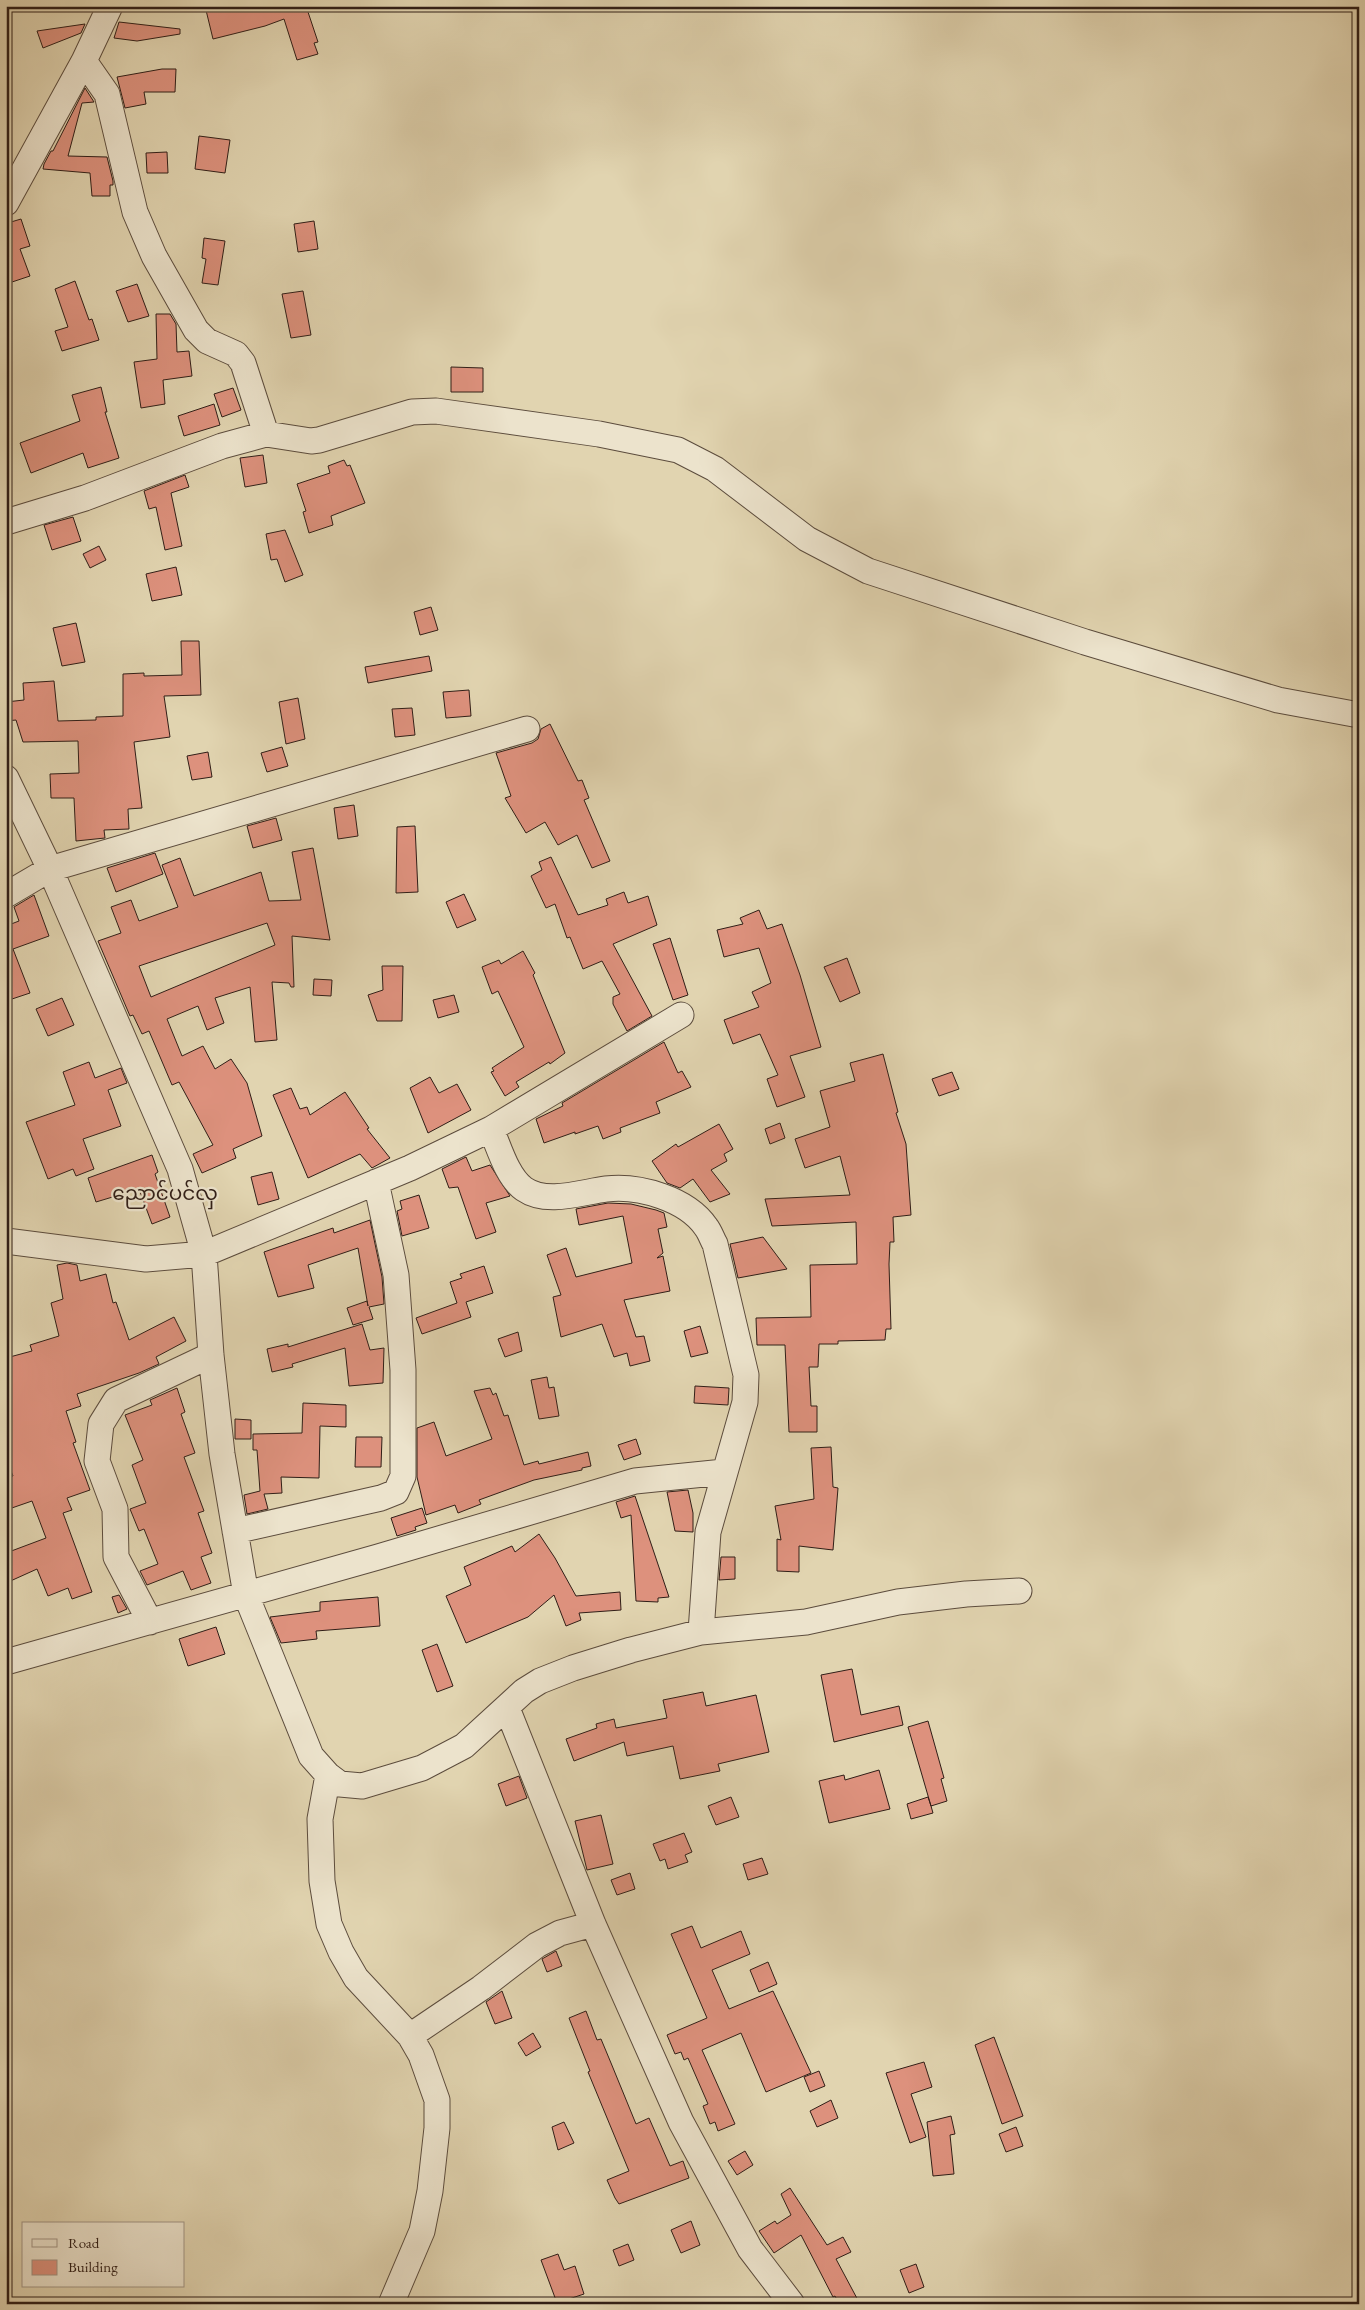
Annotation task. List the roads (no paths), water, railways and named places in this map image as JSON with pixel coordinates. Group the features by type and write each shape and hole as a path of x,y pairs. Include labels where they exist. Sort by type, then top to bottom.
{"street":[{"path":"6,203 84,61 110,6"},
{"path":"84,61 107,94 135,212 154,256 196,330 208,341 236,354 243,363 266,434"},
{"path":"6,522 85,498 222,446 266,434 311,441 319,440 412,412 436,411 599,434 678,450 715,469 807,539 868,570 1085,642 1278,700 1359,715"},
{"path":"6,895 50,869 527,729"},
{"path":"6,778 50,869 180,1169 204,1254 211,1355 222,1454 246,1595 311,1756 328,1775 340,1784 362,1786 422,1768 464,1746 524,1691 540,1681 573,1668 701,1632 806,1622 898,1602 966,1594 1019,1591"},
{"path":"6,1241 146,1259 204,1254 410,1168 491,1129 682,1014"},
{"path":"491,1129 512,1177 524,1189 540,1196 564,1196 609,1188 639,1189 674,1202 692,1213 706,1226 715,1244 746,1375 745,1402 708,1532 701,1632"},
{"path":"235,1531 381,1498 396,1492 402,1476 402,1361 396,1275 376,1182"},
{"path":"150,1622 116,1557 115,1509 98,1460 100,1424 116,1400 211,1355"},
{"path":"6,1662 246,1595 635,1481 724,1472"},
{"path":"507,1708 594,1924 681,2122 750,2249 792,2304"},
{"path":"328,1775 320,1819 322,1881 329,1924 341,1952 356,1978 410,2036 420,2055 437,2100 437,2128 430,2191 422,2231 391,2304"},
{"path":"410,2036 481,1988 520,1956 537,1945 560,1933 594,1924"}],"district":[{"name":"ညောင်ပင်လှ","path":"165,1193"}]}
